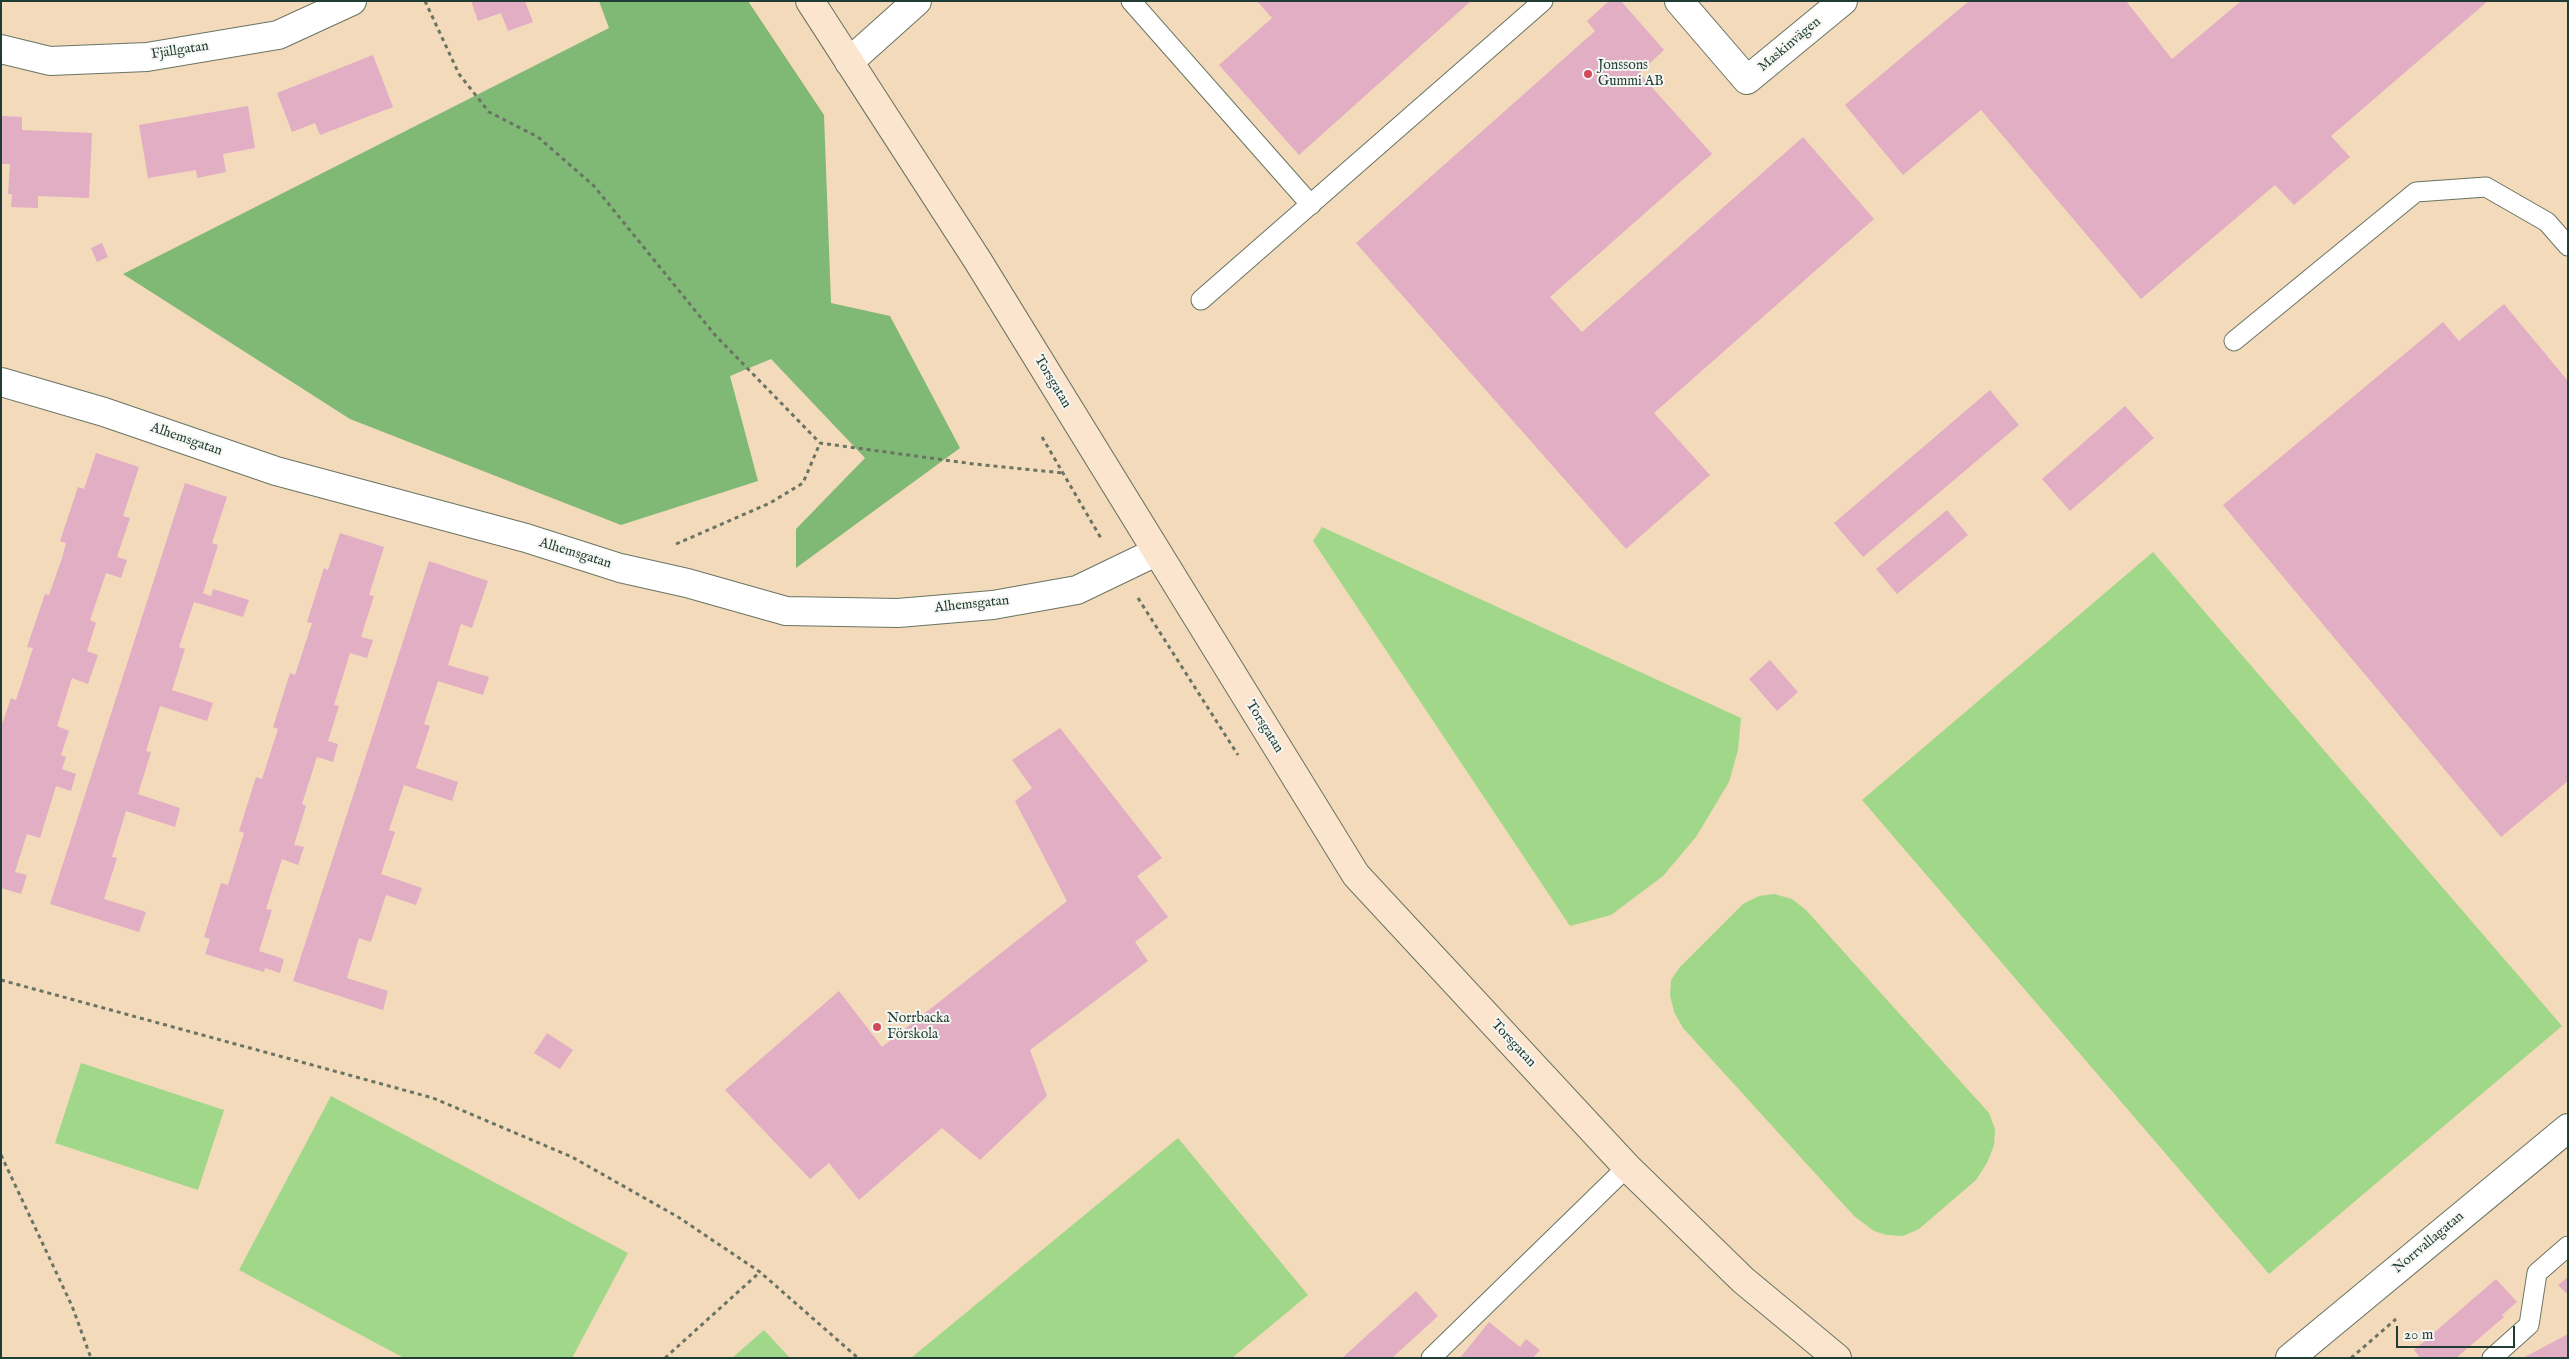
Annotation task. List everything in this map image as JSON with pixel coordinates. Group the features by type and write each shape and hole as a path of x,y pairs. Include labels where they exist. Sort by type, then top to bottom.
{"main road":[{"name":"Torsgatan","path":"810,1 978,262 1356,874 1627,1167 1743,1280 1837,1358"}],"street":[{"name":"Fjällgatan","path":"1,49 50,61 147,57 278,35 352,1"},
{"path":"849,62 918,1"},
{"name":"Maskinvägen","path":"1680,1 1747,80 1843,1"},
{"name":"Alhemsgatan","path":"1,382 104,412 276,471 526,538 620,568 687,583 786,611 898,613 993,605 1077,590 1156,552"},
{"name":"Norrvallagatan","path":"2290,1358 2568,1128"}],"lane":[{"path":"1131,1 1311,205"},
{"path":"1201,300 1543,1"},
{"path":"2234,341 2416,192 2486,187 2547,222 2568,246"},
{"path":"1431,1358 1627,1167"},
{"path":"2492,1358 2529,1325 2537,1273 2568,1246"}],"path":[{"path":"426,1 459,74 489,112 538,137 594,186 715,335 820,443 974,464 1063,473"},
{"path":"672,546 770,503 804,483 820,443"},
{"path":"1,980 433,1098 572,1157 678,1217 760,1272 858,1358"},
{"path":"1,1155 72,1306 91,1358"},
{"path":"665,1358 760,1272"}],"green space":[{"path":"599,1 748,1 824,115 831,303 890,316 960,448 796,568 796,529 865,458 771,359 730,376 758,481 621,525 350,419 123,274 609,28"},
{"path":"1322,527 1741,718 1738,750 1729,782 1696,837 1663,876 1611,915 1570,926 1313,541"},
{"path":"2153,552 2562,1026 2269,1274 1862,800"},
{"path":"1774,894 1792,899 1806,910 1989,1113 1995,1129 1994,1145 1987,1163 1976,1180 1919,1229 1903,1236 1887,1235 1874,1231 1854,1216 1683,1028 1674,1012 1670,995 1671,980 1680,967 1743,904 1759,896"},
{"path":"81,1063 224,1110 198,1190 55,1143"},
{"path":"331,1096 628,1253 572,1358 404,1358 239,1270"},
{"path":"1178,1138 1308,1295 1232,1358 911,1358"},
{"path":"764,1330 790,1358 732,1358"}],"building":[{"path":"471,1 525,1 533,22 508,31 501,13 478,21"},
{"path":"1257,1 1471,1 1299,155 1219,65 1272,18"},
{"path":"1609,1 1621,1 1664,50 1639,73 1712,154 1550,297 1582,332 1803,137 1874,219 1654,413 1710,475 1626,549 1356,243 1595,31 1587,21"},
{"path":"1969,1 2126,1 2172,59 2241,1 2488,1 2331,136 2350,157 2294,205 2275,185 2141,299 1981,110 1903,175 1845,105"},
{"path":"373,55 393,107 320,135 315,123 292,132 277,93"},
{"path":"248,106 255,148 223,154 226,172 197,178 196,170 148,178 139,125"},
{"path":"1,116 22,117 22,130 92,133 89,198 38,196 38,208 11,207 12,194 8,194 10,164 1,164"},
{"path":"102,243 108,257 97,262 91,248"},
{"path":"2504,304 2568,381 2568,781 2501,837 2223,505 2443,322 2459,341"},
{"path":"1990,390 2019,425 1863,557 1834,523"},
{"path":"2125,406 2154,438 2070,511 2042,479"},
{"path":"96,453 139,467 123,516 130,518 117,557 127,560 121,578 106,573 90,620 96,623 87,651 98,655 88,684 72,678 57,726 69,731 61,755 66,757 62,769 76,774 71,791 56,786 40,838 27,834 15,872 27,875 21,894 1,888 1,727 11,698 16,700 33,648 27,647 45,594 49,595 62,558 66,543 60,541 78,487 84,489"},
{"path":"185,483 227,497 212,543 218,545 203,593 211,596 213,589 249,600 243,617 194,602 179,647 185,649 172,690 213,703 207,721 160,706 146,751 151,752 138,794 180,808 175,827 126,811 112,857 117,858 104,899 146,912 139,932 50,904"},
{"path":"1947,510 1968,535 1897,594 1876,569"},
{"path":"340,533 384,547 369,595 374,596 361,637 373,640 367,658 350,653 334,705 339,706 328,741 338,744 333,762 317,757 302,804 306,806 294,845 304,847 298,865 282,859 266,909 272,910 259,951 284,959 280,973 265,968 264,972 205,954 210,939 204,937 221,883 228,885 244,833 239,831 256,777 262,779 278,729 273,727 290,673 295,675 312,623 307,622 324,568 328,570"},
{"path":"429,561 488,581 472,628 461,624 448,665 489,677 483,695 438,681 424,724 430,726 416,768 458,782 452,801 404,785 389,830 395,832 381,874 422,888 416,905 386,895 371,942 359,938 347,978 388,991 383,1010 293,981"},
{"path":"1770,660 1798,692 1777,711 1749,679"},
{"path":"1060,728 1162,858 1137,876 1168,917 1135,942 1148,961 1030,1050 1047,1096 980,1160 942,1128 859,1200 829,1163 810,1179 725,1090 839,991 882,1047 1067,901 1015,801 1032,788 1012,760"},
{"path":"547,1033 573,1050 560,1069 534,1053"},
{"path":"2568,1277 2568,1295 2558,1285"},
{"path":"2496,1279 2517,1302 2502,1315 2504,1317 2456,1358 2420,1358 2414,1350"},
{"path":"1416,1291 1438,1316 1392,1358 1342,1358"},
{"path":"1489,1322 1520,1347 1526,1339 1540,1350 1533,1358 1460,1358"},
{"path":"2568,1334 2568,1358 2523,1358"}],"place":[{"name":"Jonssons Gummi AB","path":"1588,74"},
{"name":"Norrbacka Förskola","path":"877,1027"}]}
